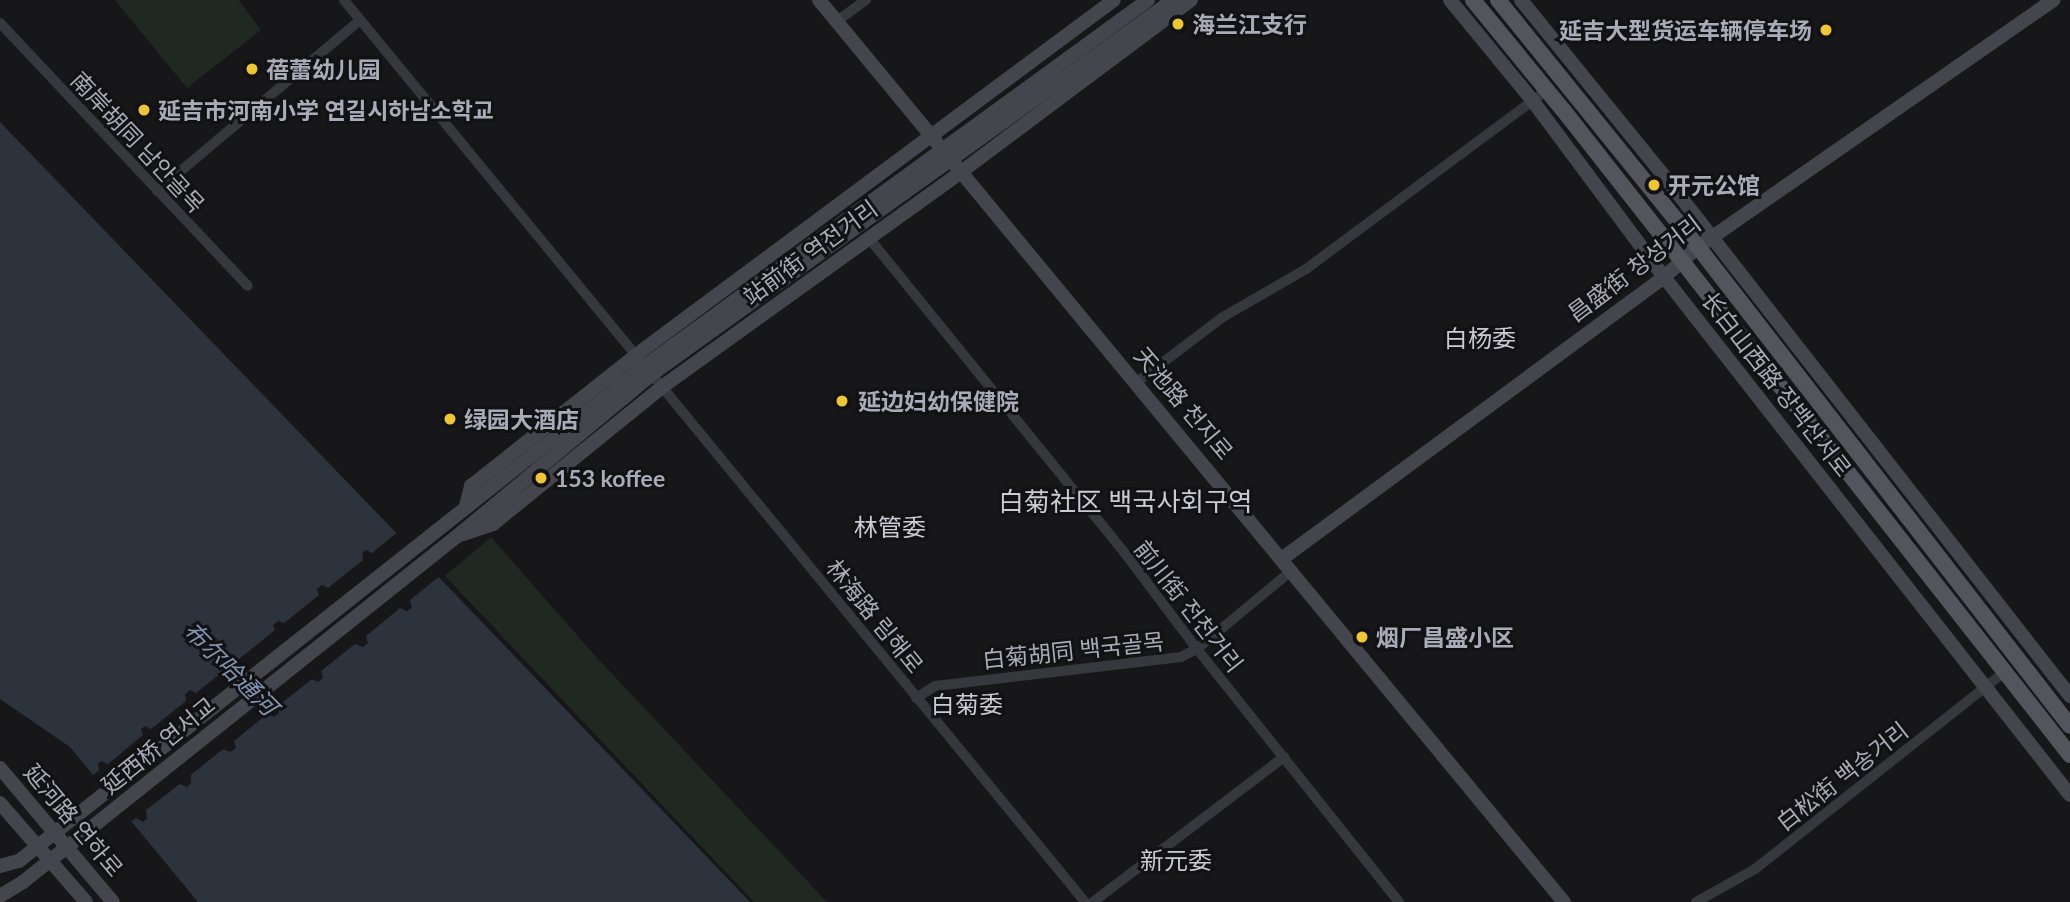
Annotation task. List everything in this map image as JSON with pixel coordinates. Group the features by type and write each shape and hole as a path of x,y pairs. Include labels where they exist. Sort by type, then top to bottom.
{"main road":[{"name":"长白山西路 장백산서로","path":"1473,0 1547,90 2070,755"},
{"name":"长白山西路 장백산서로","path":"1498,0 1705,242 2070,726"}],"street":[{"path":"344,0 644,365"},
{"name":"天池路 천지로","path":"819,0 1283,558 1469,790 1564,902"},
{"path":"837,21 866,0"},
{"name":"站前街 역전거리","path":"942,148 1114,0"},
{"name":"站前街 역전거리","path":"434,531 644,365 1148,0"},
{"name":"站前街 역전거리","path":"942,148 1173,0"},
{"name":"站前街 역전거리","path":"451,541 493,524 662,387 961,172 1191,0"},
{"name":"长白山西路 장백산서로","path":"1450,0 1532,100 1664,277 2070,795"},
{"name":"长白山西路 장백산서로","path":"1521,0 1705,242 2070,696"},
{"name":"昌盛街 창성거리","path":"1283,558 1664,277 1705,242 2054,0"},
{"path":"157,191 360,20"},
{"name":"南岸胡同 남안골목","path":"0,23 248,286"},
{"path":"1137,382 1223,317 1306,269 1547,90"},
{"name":"前川街 전천거리","path":"868,237 1124,552 1197,649 1399,902"},
{"name":"站前街 역전거리","path":"451,541 644,365"},
{"name":"林海路 림해로","path":"644,365 1085,902"},
{"name":"延西桥 연서교","path":"0,866 19,861 434,531"},
{"name":"延西桥 연서교","path":"27,879 451,541"},
{"name":"白菊胡同 백국골목","path":"916,698 935,686 1173,659 1197,649 1292,570"},
{"name":"白松街 백송거리","path":"1696,902 1755,869 2004,672"},
{"path":"1093,902 1284,757"},
{"name":"延河路 연하로","path":"0,768 113,902"},
{"path":"1,804 29,802"},
{"name":"延河路 연하로","path":"1,804 86,902"},
{"path":"0,896 27,879"},
{"path":"7,902 27,879"},
{"path":"69,885 73,902"}],"shaded area":[{"path":"115,0 239,0 261,30 187,88"},
{"path":"491,537 598,659 827,902 754,902 445,576"}],"water":[{"name":"布尔哈通河","path":"0,122 750,902 198,902 70,747 0,699"}],"pier":[{"path":"399,531 441,575 410,600 412,608 407,611 400,608 366,636 368,643 363,647 355,644 321,671 323,678 318,682 312,679 278,706 279,713 274,717 267,714 234,741 236,748 230,752 223,749 191,775 191,783 187,787 180,784 146,810 147,819 143,822 136,818 127,825 90,778 99,770 98,764 101,761 108,764 143,735 141,729 145,726 151,729 186,701 185,694 190,690 196,693 231,665 229,659 233,656 239,659 275,630 273,625 278,621 284,623 319,595 317,589 322,585 328,588 363,560 362,553 366,550 372,553"}],"place":[{"name":"海兰江支行","path":"1178,24"},
{"name":"延吉大型货运车辆停车场","path":"1826,30"},
{"name":"蓓蕾幼儿园","path":"252,69"},
{"name":"延吉市河南小学 연길시하남소학교","path":"144,110"},
{"name":"开元公馆","path":"1654,185"},
{"name":"延边妇幼保健院","path":"842,401"},
{"name":"绿园大酒店","path":"450,419"},
{"name":"153 koffee","path":"541,478"},
{"name":"烟厂昌盛小区","path":"1362,637"}],"district":[{"name":"白杨委","path":"1480,338"},
{"name":"白菊社区 백국사회구역","path":"1125,502"},
{"name":"林管委","path":"890,527"},
{"name":"白菊委","path":"967,704"},
{"name":"新元委","path":"1176,860"}]}
